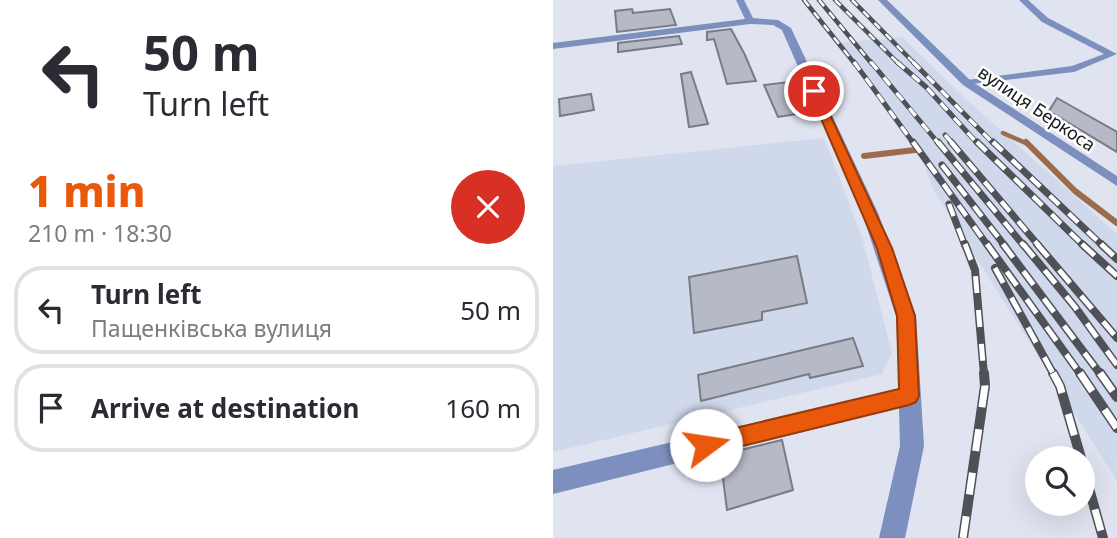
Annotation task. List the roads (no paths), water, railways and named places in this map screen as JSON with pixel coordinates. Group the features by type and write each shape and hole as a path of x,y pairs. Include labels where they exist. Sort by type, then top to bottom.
{"street":[{"path":"740,0 750,21"},
{"name":"вулиця Беркоса","path":"882,0 967,83 1117,182"},
{"path":"967,83 1074,69 1112,54 1045,20 1023,0"},
{"path":"553,46 750,21 775,22 786,28 870,213 906,316 912,446 892,538"},
{"path":"553,482 909,396"}],"waterway":[{"path":"1003,133 1028,144"},
{"path":"1028,144 1075,191 1117,223"},
{"path":"864,156 915,150"}],"railway":[{"path":"804,0 855,64"},
{"path":"819,0 872,64"},
{"path":"835,0 897,62"},
{"path":"852,0 915,64"},
{"path":"854,62 914,144"},
{"path":"871,62 939,144"},
{"path":"897,62 926,87 978,144"},
{"path":"913,62 994,144"},
{"path":"945,135 953,144"},
{"path":"913,142 988,246"},
{"path":"938,142 1024,246"},
{"path":"951,142 1039,246"},
{"path":"977,142 1084,246"},
{"path":"993,142 1103,246"},
{"path":"942,165 1005,246"},
{"path":"949,204 965,246"},
{"path":"965,244 975,270 984,375"},
{"path":"987,244 1081,375"},
{"path":"1003,244 1101,375"},
{"path":"1023,244 1075,307 1117,365"},
{"path":"1037,244 1117,338"},
{"path":"1082,244 1117,276"},
{"path":"1101,244 1117,259"},
{"path":"995,268 1054,375"},
{"path":"963,538 985,386 984,373"},
{"path":"1053,373 1060,386 1078,446"},
{"path":"1080,373 1117,428"},
{"path":"1100,373 1117,397"},
{"path":"1095,510 1103,538"}]}
